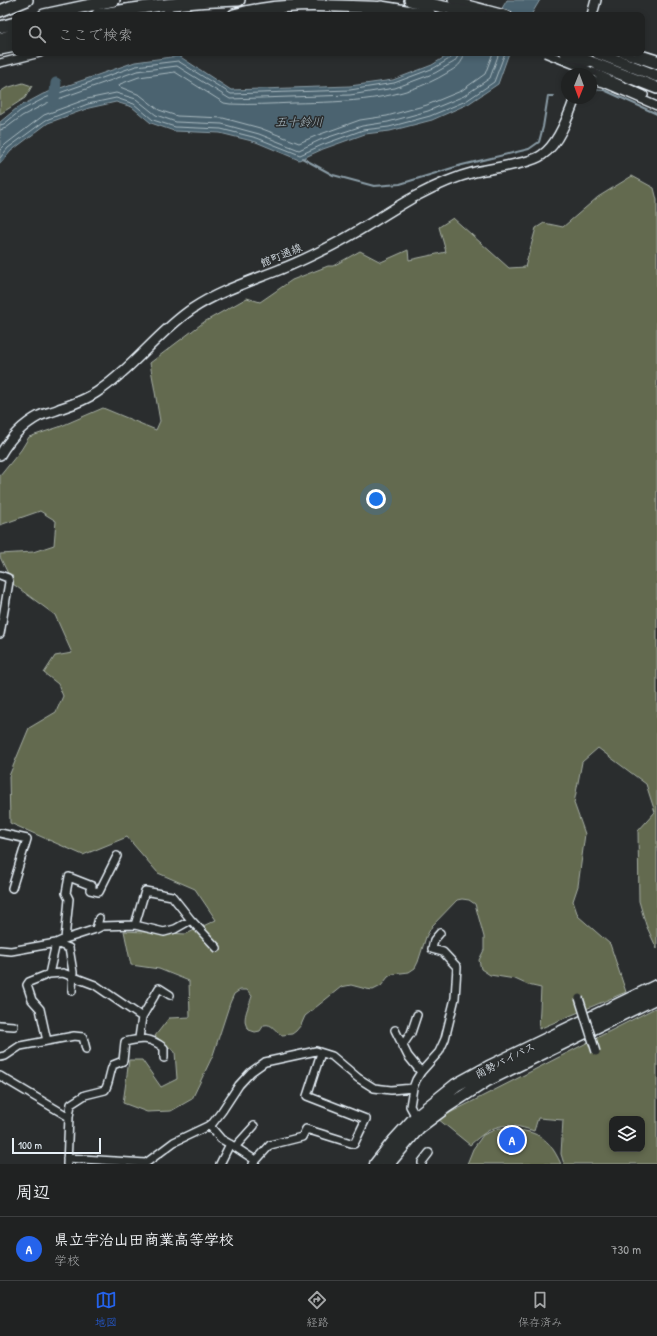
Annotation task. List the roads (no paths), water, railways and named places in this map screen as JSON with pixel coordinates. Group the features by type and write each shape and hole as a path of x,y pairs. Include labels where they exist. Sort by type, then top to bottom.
{"highway":[{"name":"南勢バイパス","path":"376,1164 416,1116 456,1085 489,1066 657,986"},
{"name":"南勢バイパス","path":"388,1164 419,1127 447,1106 487,1080 657,997"}],"main road":[{"path":"0,11 27,0"},
{"path":"58,12 114,0"},
{"path":"117,12 202,1 239,0"},
{"path":"297,0 333,2 412,12"},
{"path":"410,0 468,12"},
{"path":"593,12 596,0"},
{"path":"247,12 264,8 285,6 388,8"},
{"path":"0,27 12,24"},
{"path":"0,38 12,35"},
{"path":"0,49 12,47"},
{"path":"606,56 657,76"},
{"path":"582,68 586,57 657,88"},
{"name":"館町通線","path":"0,455 17,431 29,422 90,397 124,371 166,330 191,310 210,299 239,285 283,269 324,250 416,196 437,186 470,174 530,160 543,155 558,136 572,104"}],"street":[{"path":"452,0 497,12"},
{"path":"645,55 657,59"},
{"path":"0,63 28,56"},
{"path":"553,56 578,65 657,101"},
{"path":"631,56 657,65"},
{"path":"597,81 657,106"},
{"path":"0,575 8,578 9,582 0,634"},
{"path":"0,833 27,839 12,888"},
{"path":"65,939 69,899 66,893 69,877 92,886 90,890 99,892 117,856"},
{"path":"135,925 145,891 172,896 191,920 217,948"},
{"path":"96,929 99,918"},
{"path":"0,950 11,951 56,944 65,939 102,926 135,925 164,932 175,929 191,920"},
{"path":"416,1116 410,1106 412,1088 421,1072 435,1058 442,1046 455,998 457,967 443,952 432,949 434,940 440,933"},
{"path":"49,974 56,944"},
{"path":"56,944 69,948 73,976 72,991"},
{"path":"47,1041 40,1009 32,1000 27,985 28,982 49,974 64,973 95,985 142,1016"},
{"path":"139,1038 142,1016 159,988 170,995"},
{"path":"579,998 596,1052"},
{"path":"402,1046 411,1033 416,1015"},
{"path":"0,1025 14,1026"},
{"path":"395,1030 408,1056 421,1072"},
{"path":"0,1057 5,1056 20,1046 74,1036 83,1037 86,1049"},
{"path":"164,1058 164,1048 157,1043 139,1038 125,1042 123,1061 113,1065 110,1070 109,1084 105,1090 84,1095 71,1104 67,1161 146,1163 174,1142 212,1124 239,1085 265,1062 316,1051 332,1056 358,1078 374,1088 391,1090 412,1088"},
{"path":"209,1125 221,1139 254,1162 270,1146 302,1137 306,1129 354,1144 366,1119 307,1096 321,1052"},
{"path":"0,1076 69,1117"},
{"path":"220,1164 232,1146 254,1126"},
{"path":"422,1164 429,1153"}],"water":[{"path":"507,0 540,0 533,12 499,12"},
{"name":"五十鈴川","path":"179,56 231,90 350,86 393,80 432,65 446,56 508,56 498,84 468,104 432,120 390,131 365,134 323,149 299,160 256,142 220,133 174,131 151,123 132,107 116,102 89,108 48,123 11,151 0,164 0,122 17,108 43,94 135,62"}],"waterway":[{"path":"54,101 56,83"},
{"path":"597,89 604,90 657,114"},
{"path":"302,158 333,175 374,186 400,184 462,165 529,149 539,142 548,96 554,96"}],"place":[{"name":"県立宇治山田商業高等学校","path":"512,1140"}]}
